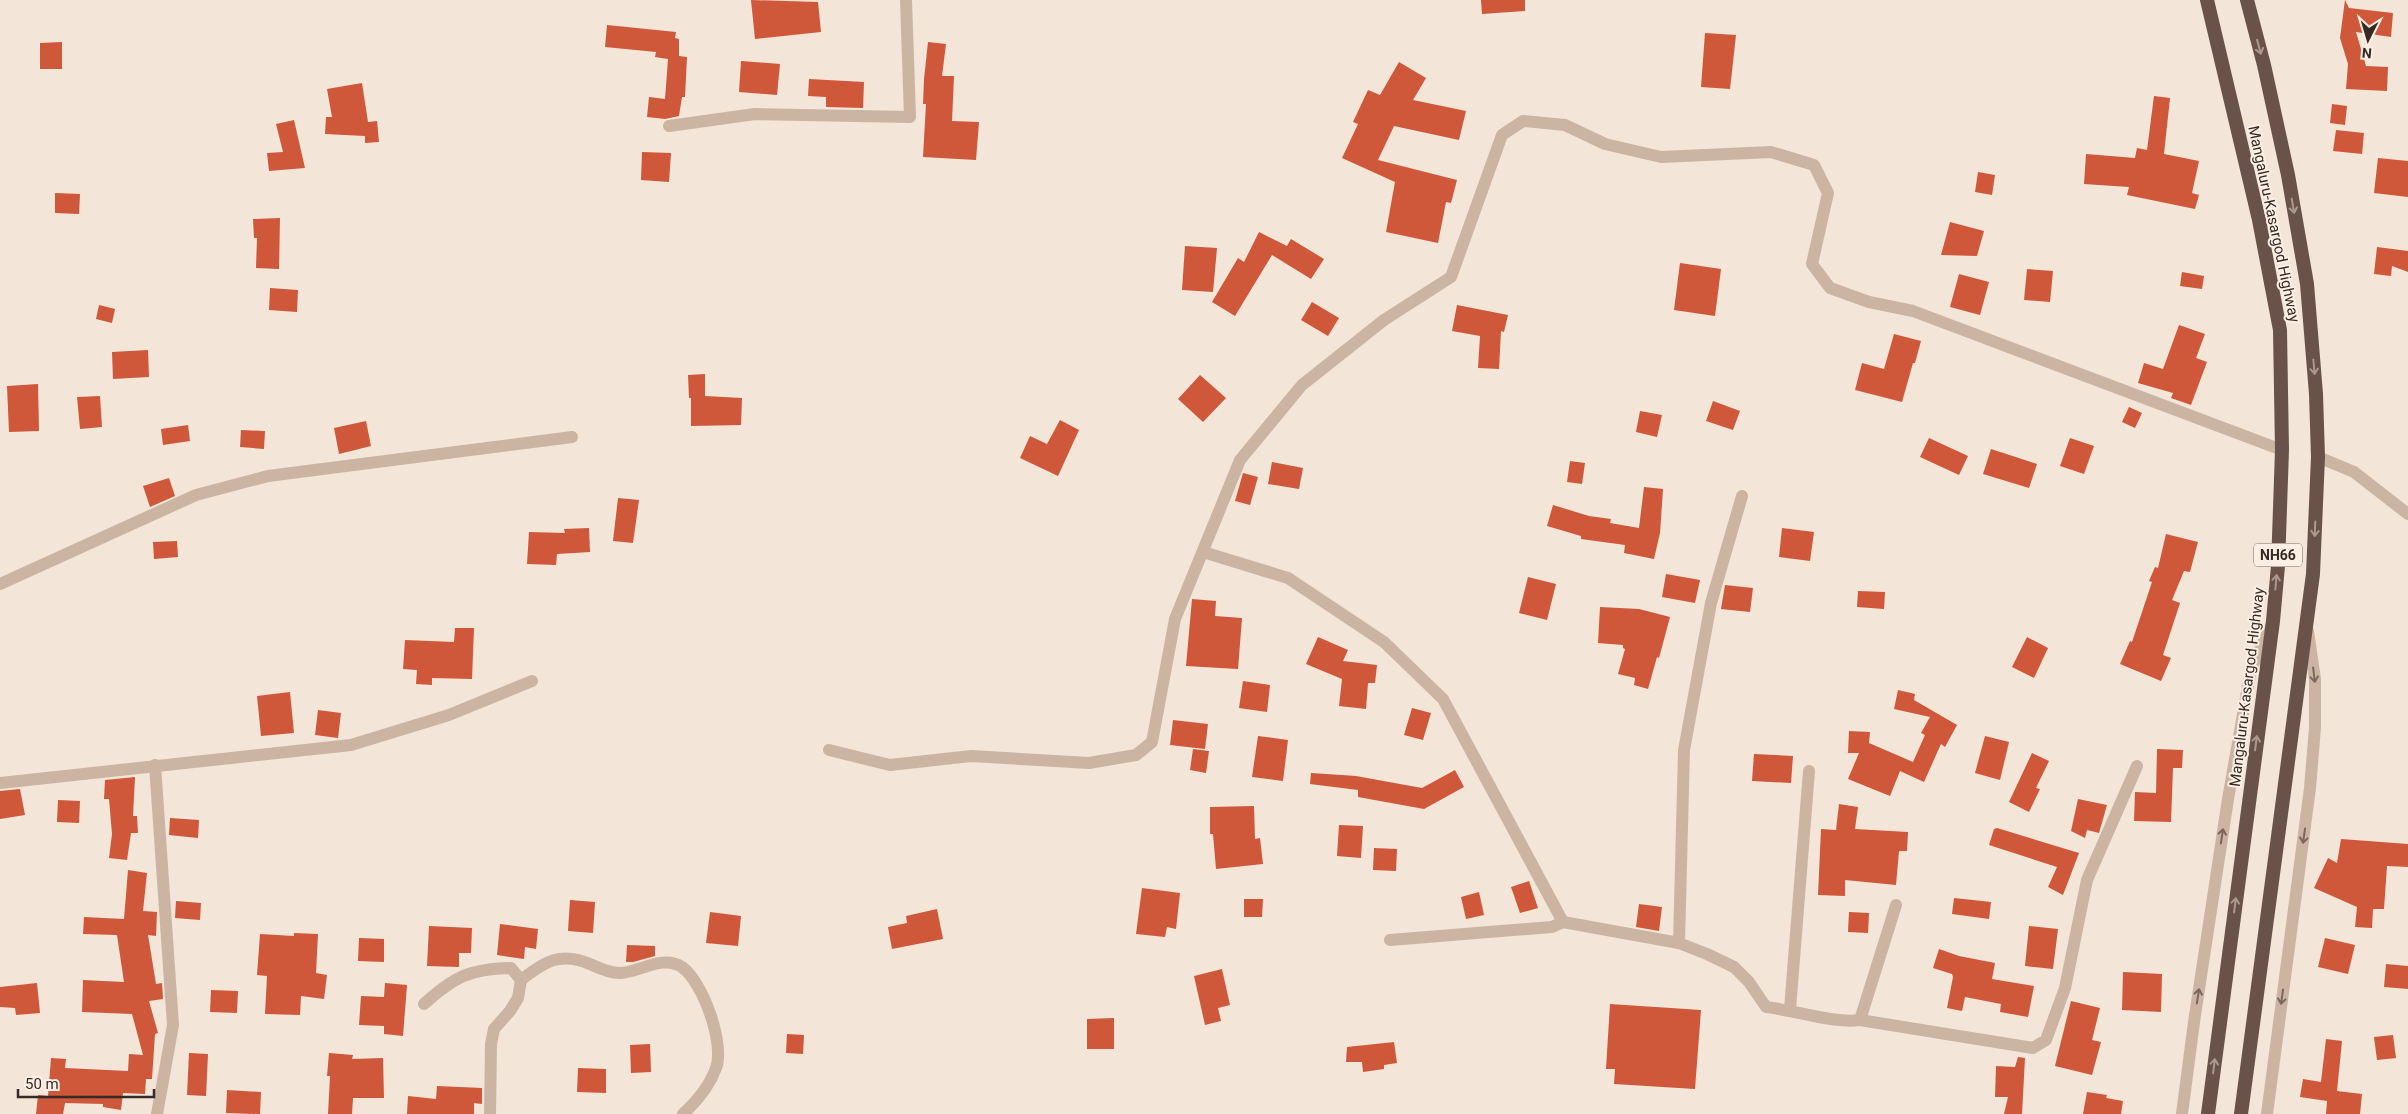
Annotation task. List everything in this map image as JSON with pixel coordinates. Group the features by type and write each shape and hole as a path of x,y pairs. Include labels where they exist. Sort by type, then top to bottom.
{"highway":[{"name":"Mangaluru-Kasargod Highway","path":"2208,0 2260,220 2280,330 2282,450 2278,566 2273,621 2208,1114"},
{"name":"Mangaluru-Kasargod Highway","path":"2241,1114 2284,780 2307,626 2313,574 2318,457 2316,394 2307,284 2288,175 2247,0"}],"street":[{"path":"669,126 755,114 910,117 906,0"},
{"path":"829,750 890,765 971,756 1089,763 1136,755 1152,742 1175,619 1240,460 1302,385 1384,320 1451,277 1502,135 1523,121 1565,124 1605,144 1661,157 1771,152 1814,165 1828,193 1812,264 1830,288 1869,302 1913,311 2282,450"},
{"path":"0,584 196,496 268,476 572,437"},
{"path":"2318,457 2354,472 2408,514"},
{"path":"1679,943 1684,750 1711,603 1742,496"},
{"path":"1203,552 1288,578 1384,642 1443,699 1563,922"},
{"path":"2182,1114 2225,819 2251,669 2273,621"},
{"path":"2267,1114 2310,788 2315,728 2315,679 2307,626"},
{"path":"0,783 351,745 449,715 532,681"},
{"path":"155,765 173,1025 157,1114"},
{"path":"1390,940 1552,927 1563,922 1679,943 1734,966 1749,982 1766,1007 1847,1022 1860,1020 2033,1048 2046,1040 2065,988 2087,880 2137,766"},
{"path":"1790,1010 1809,771"},
{"path":"1860,1020 1896,905"},
{"path":"490,1114 491,1044 494,1029 510,1011 518,998 521,980 540,965 559,957 586,962 606,971 619,973 664,962 682,967 704,995 720,1050 716,1068 695,1103 683,1114"},
{"path":"424,1004 445,984 466,974 488,969 512,968 521,980"}],"building":[{"path":"751,0 818,2 821,32 755,39"},
{"path":"1481,0 1525,0 1525,11 1482,14"},
{"path":"2345,0 2349,8 2393,13 2391,37 2356,32 2366,66 2388,67 2387,91 2346,89 2348,64 2340,38"},
{"path":"607,25 676,32 675,38 679,39 679,56 687,57 685,97 682,97 679,116 665,119 647,117 649,97 665,99 668,59 655,57 656,52 605,47"},
{"path":"1705,33 1736,35 1730,89 1701,87"},
{"path":"62,42 62,69 40,69 40,43"},
{"path":"928,42 946,44 942,76 954,76 952,121 979,122 976,160 923,157 926,104 923,104 924,79"},
{"path":"741,61 780,64 777,95 739,92"},
{"path":"1399,62 1426,78 1413,100 1466,111 1459,140 1394,126 1378,160 1457,180 1451,203 1446,202 1438,243 1386,232 1395,182 1342,158 1358,124 1353,122 1368,90 1380,95"},
{"path":"809,79 864,82 863,108 826,107 826,97 808,96"},
{"path":"362,83 368,122 377,121 379,142 365,143 365,136 325,134 326,117 332,117 327,89"},
{"path":"2154,96 2170,98 2164,154 2199,161 2192,193 2199,195 2195,209 2127,195 2129,187 2084,184 2086,154 2135,158 2137,148 2147,150"},
{"path":"2332,104 2347,106 2345,125 2330,123"},
{"path":"294,120 305,168 269,171 267,153 283,152 276,124"},
{"path":"2336,130 2364,133 2362,154 2333,151"},
{"path":"642,152 671,153 669,182 641,180"},
{"path":"2378,158 2408,161 2408,197 2374,193"},
{"path":"1978,172 1995,175 1992,195 1975,192"},
{"path":"55,193 80,194 79,214 55,213"},
{"path":"280,218 279,269 256,268 257,238 254,238 253,219"},
{"path":"1950,222 1984,231 1977,256 1941,255"},
{"path":"1259,232 1287,246 1291,239 1324,259 1311,279 1272,255 1235,316 1212,302 1238,258 1244,262"},
{"path":"1185,246 1217,248 1213,292 1182,290"},
{"path":"2377,247 2408,251 2408,272 2392,266 2391,276 2374,274"},
{"path":"1680,263 1721,269 1715,316 1674,310"},
{"path":"2027,269 2053,271 2050,302 2024,300"},
{"path":"2182,272 2204,276 2202,289 2180,286"},
{"path":"1959,274 1989,282 1980,315 1950,307"},
{"path":"270,288 298,290 297,312 269,310"},
{"path":"1312,302 1339,318 1328,336 1301,320"},
{"path":"99,305 115,309 112,323 96,319"},
{"path":"1457,305 1508,315 1504,332 1501,331 1499,369 1478,368 1480,336 1452,331"},
{"path":"2179,325 2205,334 2196,358 2207,362 2191,405 2171,398 2173,393 2138,383 2144,363 2163,369"},
{"path":"1894,334 1921,341 1902,402 1855,390 1862,363 1884,369"},
{"path":"148,350 149,377 113,379 112,352"},
{"path":"705,374 705,396 742,398 741,425 691,426 691,398 689,398 688,375"},
{"path":"1200,375 1226,398 1203,422 1178,399"},
{"path":"38,384 39,431 9,432 7,386"},
{"path":"100,396 102,427 80,429 77,397"},
{"path":"1713,401 1740,411 1733,430 1706,421"},
{"path":"2129,407 2142,413 2135,428 2122,422"},
{"path":"1640,411 1662,415 1657,437 1636,432"},
{"path":"1060,420 1079,430 1058,476 1020,458 1030,436 1047,444"},
{"path":"366,421 371,446 339,454 334,428"},
{"path":"188,425 190,441 163,445 161,429"},
{"path":"241,430 265,431 264,449 240,447"},
{"path":"1929,438 1968,456 1959,475 1920,457"},
{"path":"2070,438 2094,446 2084,474 2060,466"},
{"path":"1991,449 2037,464 2029,488 1983,474"},
{"path":"1570,461 1585,463 1582,484 1567,482"},
{"path":"1272,462 1303,468 1299,489 1268,484"},
{"path":"1243,473 1258,477 1250,505 1235,501"},
{"path":"169,478 175,496 150,507 143,486"},
{"path":"1644,487 1663,489 1660,533 1654,559 1624,553 1625,545 1581,539 1581,536 1547,526 1553,505 1589,516 1611,519 1610,523 1639,528"},
{"path":"618,498 639,500 633,543 613,541"},
{"path":"589,528 590,552 557,554 556,565 527,564 529,532 565,533 564,529"},
{"path":"1782,528 1814,532 1810,561 1779,557"},
{"path":"2166,534 2198,542 2190,572 2184,571 2172,600 2180,603 2163,655 2171,658 2161,681 2120,664 2130,641 2132,642 2152,582 2149,581 2155,567 2158,568"},
{"path":"177,541 178,557 154,559 153,542"},
{"path":"1666,574 1700,580 1695,603 1662,597"},
{"path":"1528,577 1556,584 1547,620 1519,613"},
{"path":"1725,585 1753,588 1750,612 1721,609"},
{"path":"1858,591 1885,592 1884,609 1857,607"},
{"path":"1192,599 1216,601 1215,616 1242,618 1238,669 1186,666"},
{"path":"1600,607 1639,609 1670,617 1648,689 1634,685 1635,678 1618,674 1625,649 1623,645 1598,643"},
{"path":"455,628 474,628 472,679 432,678 432,685 416,684 417,670 403,669 405,640 454,642"},
{"path":"1318,637 1348,650 1343,661 1377,665 1375,683 1368,683 1366,709 1339,706 1342,679 1306,664"},
{"path":"2027,637 2048,648 2034,678 2012,667"},
{"path":"1243,681 1270,685 1267,712 1239,708"},
{"path":"1898,690 1915,694 1914,700 1957,725 1945,747 1941,744 1924,782 1900,771 1890,796 1848,779 1859,753 1848,753 1849,731 1870,732 1869,743 1913,762 1925,735 1921,733 1930,717 1894,709"},
{"path":"290,692 294,733 261,736 257,696"},
{"path":"1412,708 1431,713 1423,740 1404,735"},
{"path":"318,710 341,713 338,738 315,735"},
{"path":"1173,720 1208,724 1205,749 1170,745"},
{"path":"1258,736 1288,740 1283,781 1252,777"},
{"path":"1985,736 2009,742 2000,780 1975,773"},
{"path":"1193,749 1209,751 1206,773 1190,770"},
{"path":"2157,749 2183,750 2182,768 2173,768 2171,822 2134,821 2135,792 2156,793"},
{"path":"2032,753 2049,761 2036,788 2040,789 2029,812 2009,802"},
{"path":"1754,754 1793,756 1791,783 1752,781"},
{"path":"1455,770 1464,787 1424,809 1358,797 1358,790 1310,784 1311,773 1356,776 1422,788"},
{"path":"135,777 133,816 137,816 138,833 131,833 127,860 109,858 112,834 109,799 104,799 105,780"},
{"path":"20,789 25,815 0,819 0,791"},
{"path":"2078,799 2107,805 2099,833 2087,830 2085,838 2071,831"},
{"path":"58,800 80,801 79,823 57,822"},
{"path":"1839,804 1858,807 1855,829 1908,832 1907,851 1899,851 1896,885 1845,880 1845,896 1818,895 1821,829 1836,830"},
{"path":"1254,806 1255,839 1260,838 1263,864 1216,869 1213,834 1210,834 1210,807"},
{"path":"170,818 199,820 198,838 169,835"},
{"path":"1339,825 1363,826 1361,858 1337,856"},
{"path":"1997,828 2079,853 2063,895 2048,887 2057,867 1989,845 1994,829"},
{"path":"2341,839 2408,844 2408,867 2387,866 2384,909 2373,909 2372,928 2355,927 2357,907 2314,888 2328,858 2337,863"},
{"path":"1374,848 1397,849 1396,871 1373,870"},
{"path":"128,870 147,873 143,911 157,912 156,936 148,935 156,984 162,983 163,999 149,1001 158,1033 155,1034 152,1079 146,1079 145,1094 123,1093 121,1110 103,1107 103,1104 65,1103 63,1114 36,1114 38,1095 48,1096 51,1058 66,1059 65,1068 128,1071 129,1054 143,1055 132,1014 82,1012 83,980 124,982 117,935 83,934 84,917 124,919"},
{"path":"1529,881 1538,908 1520,913 1511,887"},
{"path":"1142,888 1180,893 1176,929 1167,927 1165,937 1136,934"},
{"path":"1479,892 1484,915 1466,919 1461,897"},
{"path":"1954,898 1991,902 1989,919 1952,914"},
{"path":"1244,899 1263,899 1262,917 1244,917"},
{"path":"570,900 595,902 593,933 568,931"},
{"path":"176,901 201,903 200,920 175,918"},
{"path":"1639,904 1662,907 1659,931 1636,927"},
{"path":"937,909 943,939 892,949 888,927 907,923 906,916"},
{"path":"710,912 741,916 738,946 706,943"},
{"path":"1849,912 1869,913 1868,933 1848,932"},
{"path":"500,924 538,929 536,949 525,947 524,959 497,955"},
{"path":"429,926 472,928 471,953 459,953 459,967 427,966"},
{"path":"2029,926 2058,929 2053,969 2025,966"},
{"path":"294,933 318,934 316,973 327,975 324,999 301,996 300,1015 265,1014 267,976 257,975 260,934 294,936"},
{"path":"359,938 384,939 384,962 358,961"},
{"path":"2325,938 2355,945 2348,974 2318,967"},
{"path":"627,945 655,946 655,956 626,962"},
{"path":"1939,949 1959,956 1995,963 1992,979 2034,986 2028,1017 2000,1012 2001,1004 1965,997 1962,1011 1947,1008 1953,977 1952,974 1933,968"},
{"path":"2386,964 2408,966 2408,989 2384,987"},
{"path":"1222,969 1230,1005 1218,1008 1221,1021 1205,1025 1194,976"},
{"path":"2123,972 2162,974 2161,1012 2122,1010"},
{"path":"37,983 40,1013 16,1015 15,1008 0,1007 0,987"},
{"path":"385,983 407,985 403,1036 384,1034 384,1026 359,1025 361,996 384,997"},
{"path":"211,990 238,991 237,1013 210,1012"},
{"path":"2071,1001 2100,1008 2092,1040 2101,1042 2092,1075 2055,1066"},
{"path":"1610,1004 1701,1010 1695,1089 1614,1084 1615,1069 1606,1069"},
{"path":"1114,1018 1114,1049 1087,1049 1087,1019"},
{"path":"787,1034 804,1035 803,1054 786,1053"},
{"path":"2393,1035 2396,1058 2377,1060 2374,1037"},
{"path":"2326,1039 2342,1041 2337,1091 2362,1094 2360,1114 2326,1114 2327,1101 2300,1097 2303,1079 2321,1082"},
{"path":"1394,1042 1397,1063 1384,1065 1384,1069 1363,1072 1362,1062 1346,1062 1347,1047"},
{"path":"650,1044 651,1072 631,1073 630,1045"},
{"path":"189,1053 208,1054 206,1096 187,1095"},
{"path":"329,1053 353,1055 352,1059 383,1058 384,1098 353,1098 352,1114 328,1114 330,1076 327,1076"},
{"path":"2018,1057 2025,1058 2022,1114 2004,1114 2008,1097 1995,1097 1996,1066 2015,1067"},
{"path":"578,1068 606,1069 606,1093 577,1092"},
{"path":"437,1086 482,1088 482,1104 474,1103 474,1114 407,1114 408,1096 436,1099"},
{"path":"227,1090 261,1092 260,1114 226,1113"},
{"path":"2087,1092 2107,1095 2106,1098 2123,1101 2121,1114 2083,1114"}]}
